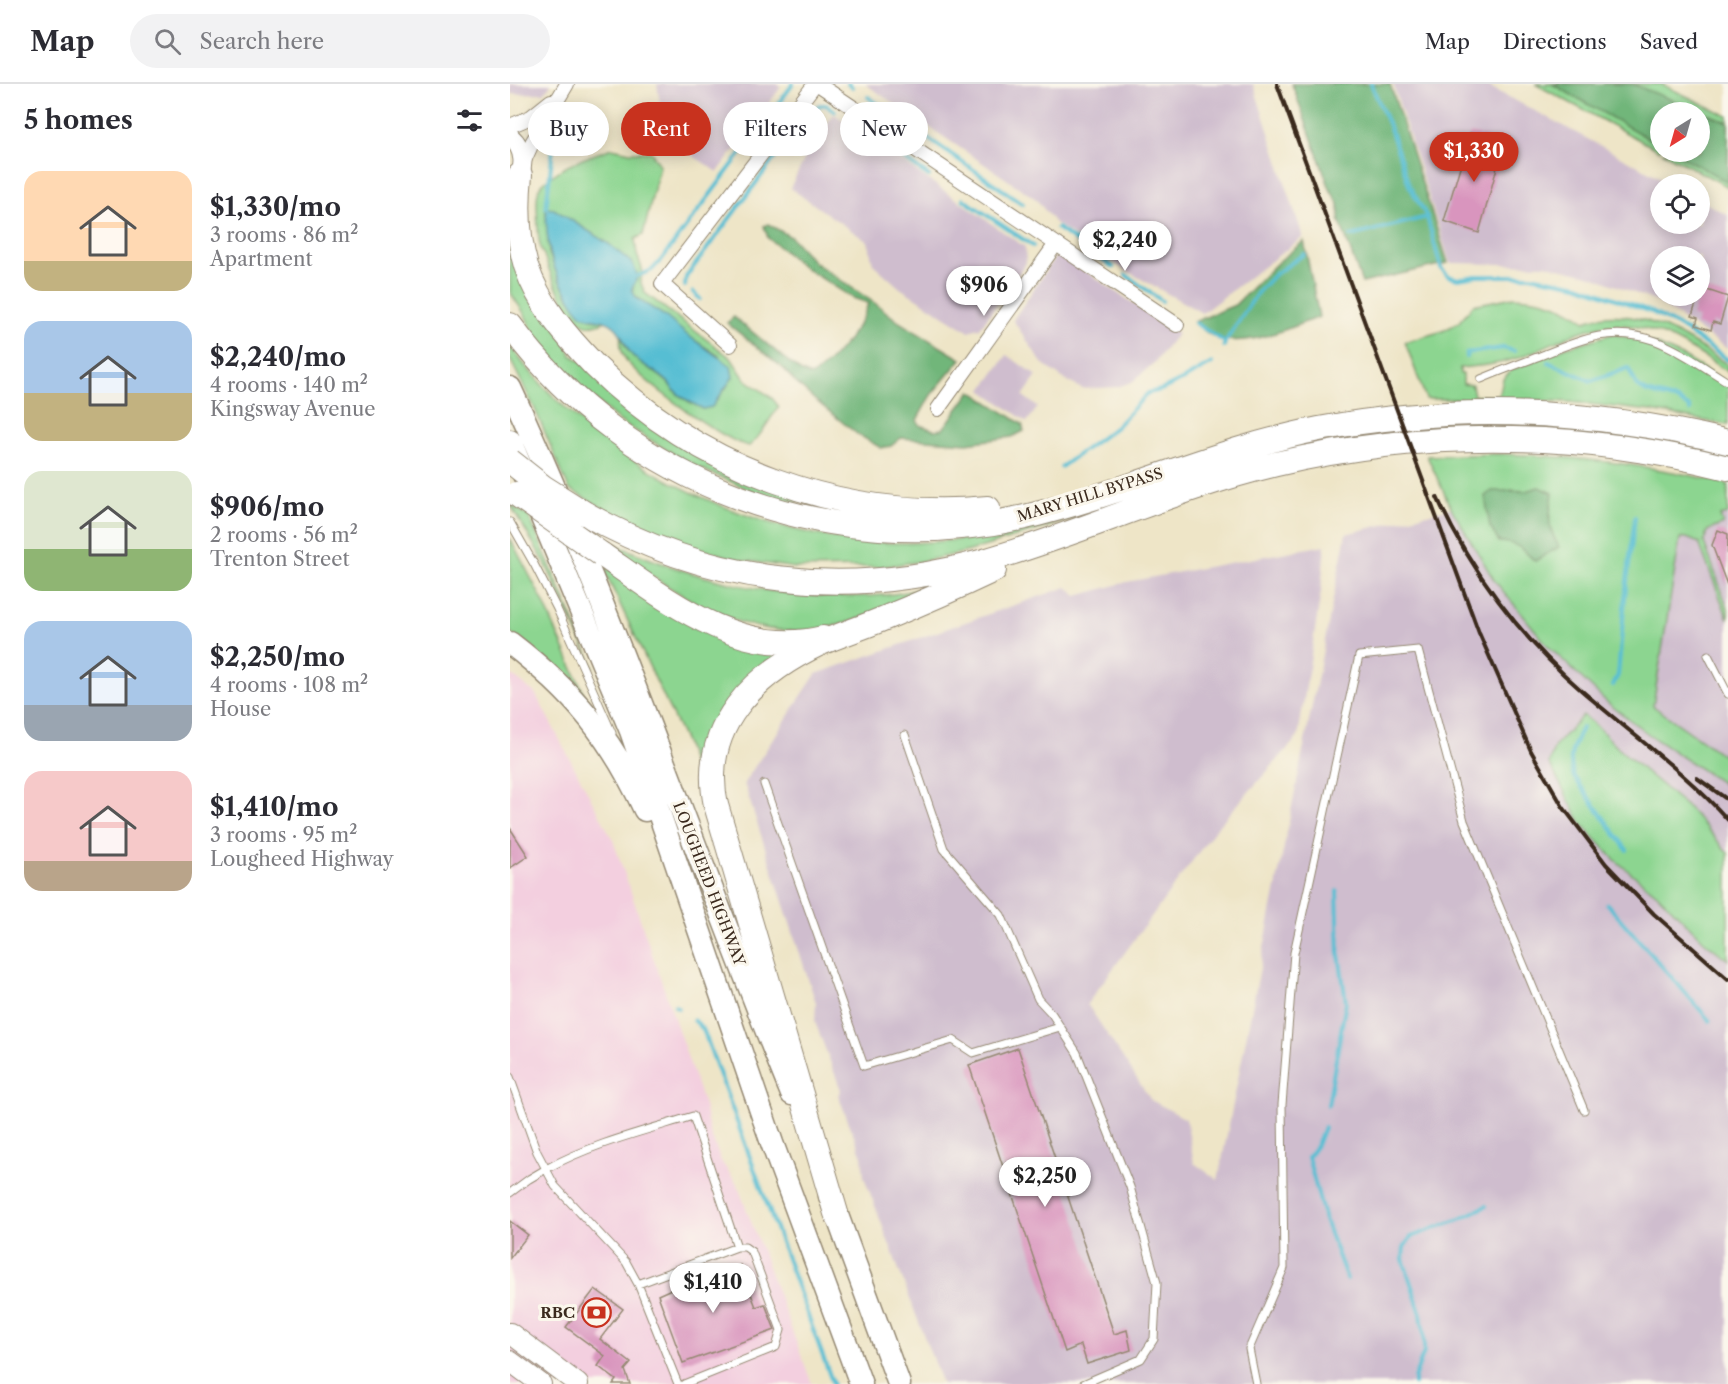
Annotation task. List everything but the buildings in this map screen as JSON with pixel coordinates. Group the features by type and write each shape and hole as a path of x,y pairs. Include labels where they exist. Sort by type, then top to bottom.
{"highway":[{"path":"517,176 524,255 532,280 551,314 588,359 631,399 680,435 712,453 799,489 873,506 962,511 1104,494"},
{"name":"MARY HILL BYPASS","path":"510,325 539,362 563,387 620,435 656,459 724,493 776,511 848,526 922,530 999,522 1056,509 1223,453 1273,440 1374,420 1429,415 1498,413 1567,416 1632,423 1728,442"},
{"name":"MARY HILL BYPASS","path":"510,461 543,487 584,513 640,542 705,565 772,578 832,583 885,580 937,573 1011,552 1177,494 1273,465 1382,444 1499,438 1563,441 1628,448 1728,468"},
{"path":"513,492 681,609 708,623 737,635 765,641 798,642 846,633"},
{"path":"836,1213 721,827 713,792 712,768 723,727 744,697 770,675 806,652 846,633 929,600 1100,522"}],"main road":[{"name":"LOUGHEED HIGHWAY","path":"510,388 592,576 836,1213 899,1384"},
{"name":"LOUGHEED HIGHWAY","path":"510,441 631,731 772,1143 861,1384"},
{"path":"510,644 553,678 574,699 604,735 616,754 656,833 731,1020"},
{"path":"510,1333 578,1384"},
{"path":"510,1361 541,1384"}],"street":[{"path":"730,345 662,284 817,84 1177,326"},
{"path":"510,126 531,117 563,89"},
{"path":"517,176 563,89"},
{"path":"510,136 519,145 517,176"},
{"path":"938,409 1056,244"}],"lane":[{"path":"1481,379 1587,337 1615,333 1637,336 1675,350 1728,382"},
{"path":"510,522 557,609 651,822"},
{"path":"1256,1384 1249,1349 1284,1268 1282,1105 1294,953 1359,656 1418,650 1464,821 1584,1110"},
{"path":"1708,656 1728,694"},
{"path":"905,735 944,849 1001,915 1038,999 1077,1053 1130,1187 1157,1283 1154,1339 1141,1359 1083,1384"},
{"path":"764,784 864,1066 953,1040 973,1053 1060,1027"},
{"path":"510,1077 537,1152 555,1186 626,1262 638,1284 678,1384"},
{"path":"510,1193 561,1160 693,1116 737,1247"},
{"path":"638,1284 737,1247 746,1247 752,1252 781,1330 776,1347 684,1384"}],"shaded area":[{"path":"510,84 551,84 544,93 510,94"},
{"path":"657,84 777,84 781,87 770,102 723,102 723,156 730,156 718,172 693,156 711,156 711,102 660,102"},
{"path":"865,84 1253,84 1303,237 1202,313 1125,270 1055,223 1036,199 928,126 928,102 892,102"},
{"path":"1393,84 1483,84 1653,174 1650,174 1650,234 1710,234 1710,205 1728,215 1728,349 1663,306 1710,306 1710,246 1650,246 1650,299 1592,276 1547,265 1450,263"},
{"path":"834,114 840,118 840,156 894,156 1025,247 1026,263 980,328 968,331 900,288 873,264 868,242 790,188 806,156 828,156 828,122"},
{"path":"1058,253 1178,333 1155,362 1132,382 1117,387 1082,389 1042,363 1013,320"},
{"path":"1007,355 1037,376 1023,396 1038,407 1027,422 982,390"},
{"path":"1728,500 1728,759 1653,706 1685,506"},
{"path":"1451,508 1494,580 1548,646 1697,766 1728,787 1728,1384 942,1384 864,1177 862,1156 838,1095 841,1090 815,1022 816,1003 744,783 816,674 1067,587 1077,596 1127,582 1325,545 1321,592 1298,737 1218,826 1087,1004 1151,1100 1186,1119 1194,1163 1218,1180 1346,534"},
{"path":"510,674 535,693 613,840 704,1105 709,1130 721,1161 737,1184 812,1384 510,1384"}],"green space":[{"path":"1292,84 1390,84 1448,263 1362,283 1339,219 1339,205 1330,189"},
{"path":"1535,84 1661,84 1699,102 1650,102 1650,146"},
{"path":"1552,84 1632,84 1677,102 1650,102 1650,139"},
{"path":"1710,107 1728,116 1728,187 1710,177 1710,174 1703,174 1681,162 1710,162"},
{"path":"1710,115 1728,122 1728,182 1691,162 1710,162"},
{"path":"609,149 621,150 621,156 654,156 660,165 643,235 635,239 637,255 642,268 641,283 645,293 731,358 745,379 772,398 779,407 749,446 737,442 705,423 669,398 630,365 622,351 621,335 624,344 634,357 659,375 679,395 703,409 719,397 727,386 719,356 686,335 665,316 647,306 632,293 634,281 609,244 546,208 549,253 559,280 569,298 590,319 606,321 586,325 577,319 555,284 539,240 537,195 539,188 567,166 584,158 609,156"},
{"path":"510,218 571,355 798,498 797,503 750,490 688,463 621,422 568,377 537,340 524,313 510,292"},
{"path":"768,224 791,237 814,262 899,322 961,359 931,395 917,420 919,425 934,430 943,429 971,391 1022,424 1024,431 1012,437 967,443 901,438 891,446 881,448 857,434 815,400 784,369 727,323 734,317 800,371 811,376 845,344 865,312 868,303 853,298 805,268 768,238 764,226"},
{"path":"1304,241 1319,317 1279,332 1236,340 1222,339 1209,334 1194,322 1235,305 1277,263"},
{"path":"1514,297 1551,303 1585,321 1604,316 1642,319 1696,344 1728,365 1728,372 1690,348 1662,335 1634,326 1606,326 1582,331 1515,359 1460,368 1460,374 1463,374 1463,384 1472,385 1474,396 1497,396 1503,379 1512,370 1564,348 1612,334 1653,343 1684,357 1728,384 1728,425 1651,411 1570,402 1513,399 1426,399 1405,342 1443,331 1459,322 1473,305"},
{"path":"510,346 543,386 581,422 624,454 671,482 720,505 770,523 822,536 872,542 917,543 990,536 993,533 1041,526 1085,515 970,551 924,561 879,567 795,568 742,560 684,545 629,523 569,489 534,407 510,359"},
{"path":"1499,454 1586,459 1643,467 1728,484 1728,514 1720,516 1723,524 1707,531 1704,542 1728,609 1728,619 1699,543 1680,538 1653,706 1728,759 1728,787 1655,739 1609,704 1548,646 1494,580 1451,508 1427,456","holes":["1539,487 1553,493 1549,517 1550,531 1535,561 1512,542 1510,490 1526,491"]},
{"path":"1539,487 1553,493 1550,521 1559,547 1535,561 1515,545 1499,542 1490,527 1485,496 1492,491 1526,491"},
{"path":"510,504 529,516 594,669 545,563"},
{"path":"600,537 633,552 703,576 775,592 848,597 885,595 944,585 842,624 806,630 772,629 741,622 682,595 596,540"},
{"path":"510,538 543,601 587,701 510,632"},
{"path":"602,566 782,653 707,741 700,760 700,772 696,775 685,742"},
{"path":"1583,715 1691,810 1728,853 1728,960 1704,941 1657,894 1615,860 1581,823 1549,763 1555,746"}],"water":[{"path":"546,208 554,209 609,244 632,263 638,276 632,289 636,298 665,316 731,366 733,377 712,407 703,409 683,398 664,378 631,354 615,327 579,312 562,285 553,264 548,243"}],"waterway":[{"path":"638,276 652,270 662,259 793,84"},
{"path":"848,84 852,87"},
{"path":"1371,84 1390,128 1409,185 1427,217 1441,268 1448,276 1458,279 1476,276 1530,276 1578,285 1652,312 1682,328 1728,360"},
{"path":"868,97 1023,204"},
{"path":"685,286 686,277 794,132 820,105 826,105 835,111"},
{"path":"546,208 552,156"},
{"path":"900,156 929,176"},
{"path":"963,199 1033,246"},
{"path":"1351,236 1427,217"},
{"path":"1057,228 1082,245"},
{"path":"1094,254 1113,267"},
{"path":"1224,346 1258,292 1274,275 1304,254"},
{"path":"1126,275 1162,301"},
{"path":"693,292 700,299"},
{"path":"1195,323 1225,342"},
{"path":"1466,357 1467,353 1503,348 1514,351"},
{"path":"1548,362 1591,381 1628,368 1637,386 1647,392 1677,400 1690,408 1690,411"},
{"path":"1061,467 1116,427 1148,393 1161,390 1212,363"},
{"path":"1613,685 1618,675 1635,517"},
{"path":"1582,728 1571,757 1574,777 1627,850"},
{"path":"1328,1105 1346,1002 1339,954 1337,891"},
{"path":"1607,904 1710,1021"},
{"path":"694,1020 703,1029 833,1384"},
{"path":"1324,1127 1317,1145 1308,1157 1325,1220 1347,1279"},
{"path":"1414,1384 1424,1352 1424,1335 1421,1314 1403,1259 1404,1247 1411,1237 1462,1218 1486,1206"}],"railway":[{"path":"1277,84 1479,633 1531,751 1563,807 1606,864 1654,914 1728,979"},
{"path":"1437,497 1481,576 1498,601 1537,648 1581,690 1693,785 1728,820"},
{"path":"1697,778 1728,800"}],"place":[{"name":"RBC","path":"596,1313"}]}
